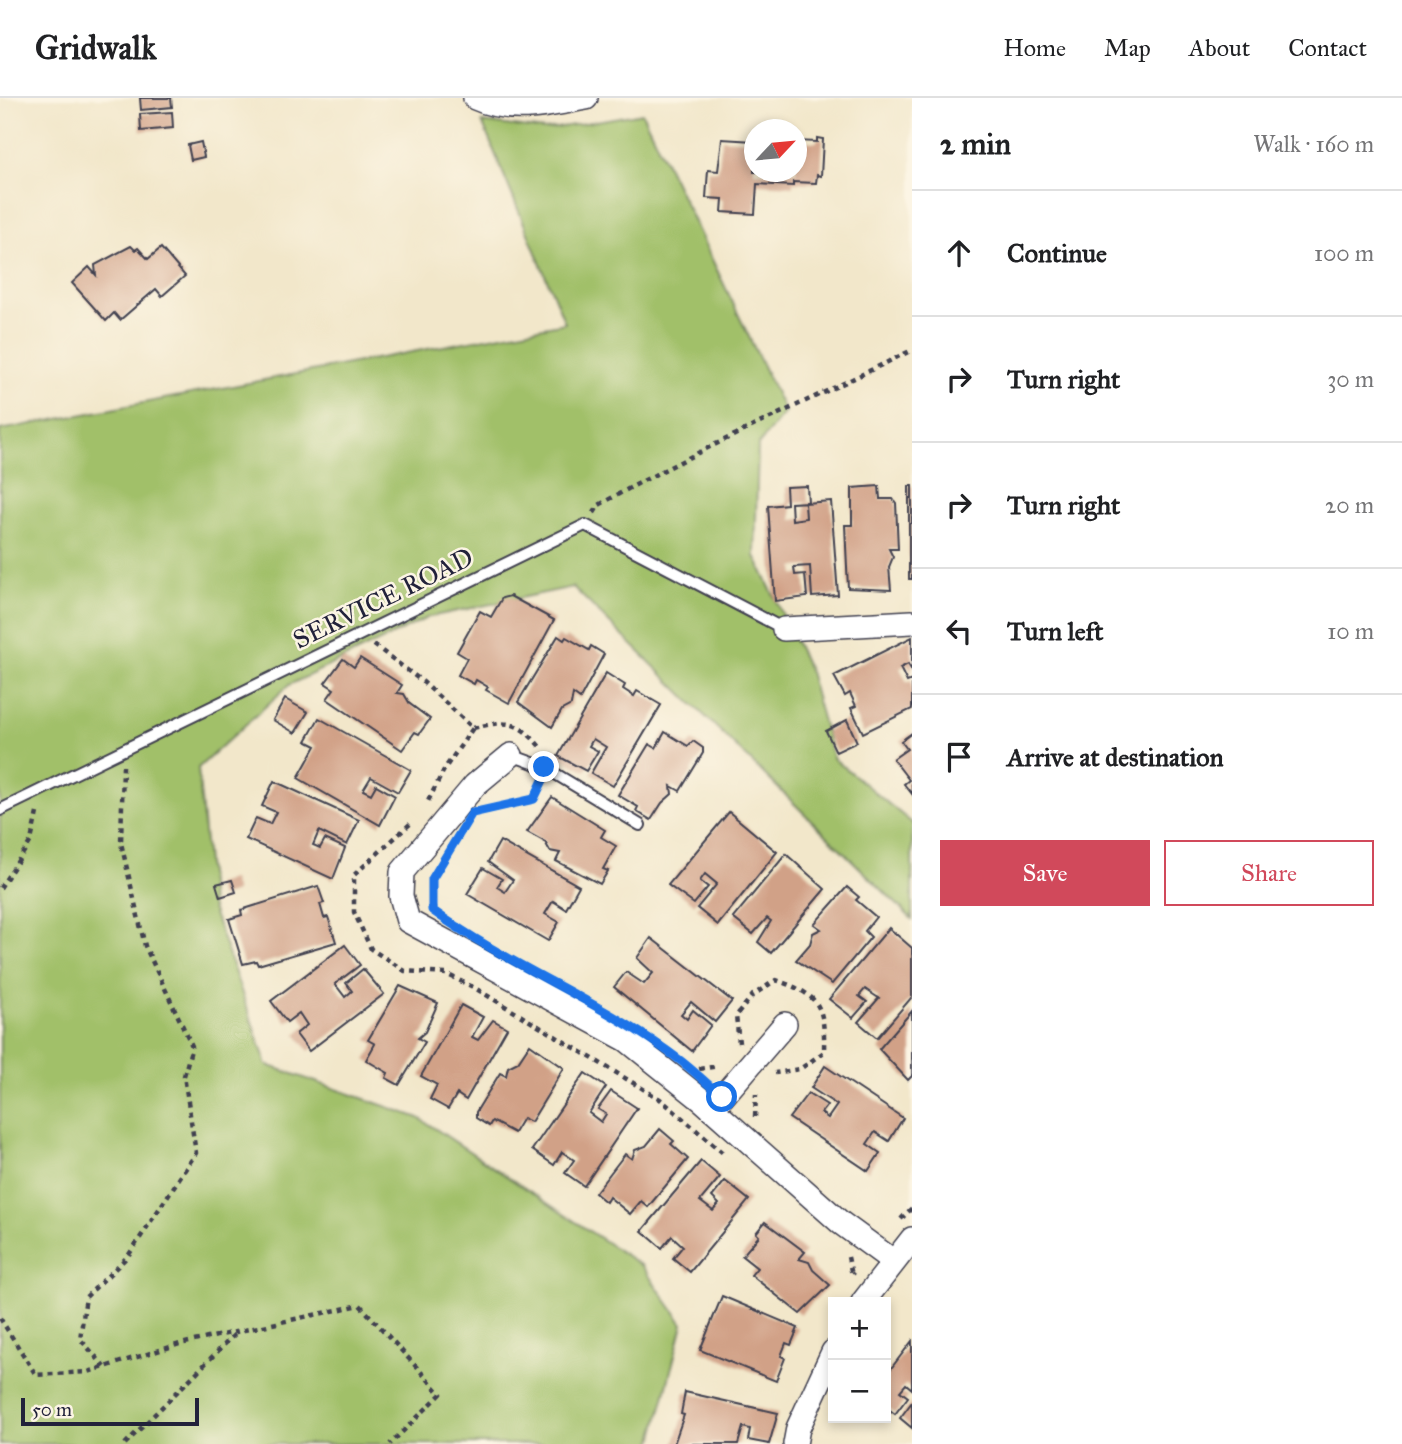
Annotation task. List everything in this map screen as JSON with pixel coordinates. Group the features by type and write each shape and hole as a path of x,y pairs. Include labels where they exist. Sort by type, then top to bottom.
{"street":[{"path":"475,98 493,107 522,110 586,98"},
{"path":"784,629 912,622"},
{"path":"511,755 475,785 402,872 401,896 408,921 627,1040 717,1103 841,1223 893,1261"},
{"path":"717,1103 785,1024"},
{"path":"867,1297 912,1239"},
{"path":"795,1444 798,1428 829,1360"}],"lane":[{"path":"585,525 784,629"},
{"name":"SERVICE ROAD","path":"0,810 585,525"},
{"path":"511,755 544,767 640,825"}],"path":[{"path":"585,525 599,505 681,459 804,404 912,350"},
{"path":"472,813 534,799 546,774 541,748 526,729 498,722 473,728"},
{"path":"105,1367 80,1339 86,1297 128,1256 196,1153 184,1076 192,1046 145,946 121,843 124,750"},
{"path":"0,888 31,841 41,790"},
{"path":"443,917 432,910 432,879 445,857"},
{"path":"691,1070 717,1103 755,1125"},
{"path":"0,1318 36,1375 88,1372 237,1331 360,1305 441,1394 390,1444"},
{"path":"125,1444 237,1331"}],"green space":[{"path":"642,113 785,412 758,445 755,556 808,668 833,758 912,823 912,919 573,587 429,617 289,685 198,768 211,905 267,1065 419,1118 642,1266 683,1324 652,1444 0,1444 0,430 565,323 482,122 545,130"}],"building":[{"path":"140,98 171,98 172,107 141,110"},
{"path":"172,112 173,128 141,131 140,114"},
{"path":"817,138 823,139 821,176 817,175 816,183 793,182 807,182 807,142 817,142"},
{"path":"722,139 744,140 744,182 793,182 793,186 757,184 755,214 722,212 723,199 706,198 708,170 718,171"},
{"path":"201,142 204,157 191,160 188,145"},
{"path":"131,246 135,250 138,248 148,259 161,248 185,276 162,296 156,289 120,320 114,313 106,321 72,283 89,267 96,275 95,265"},
{"path":"807,486 808,502 791,503 792,520 806,518 805,503 831,501 838,595 812,597 810,566 794,567 795,575 805,574 807,597 775,601 768,506 787,504 786,487"},
{"path":"879,486 880,499 893,499 896,503 898,549 889,549 893,557 889,567 891,590 848,588 845,525 852,525 852,488"},
{"path":"909,486 912,486 912,579 909,579"},
{"path":"510,596 554,620 509,703 486,690 488,687 476,680 474,684 458,675 467,658 457,652 480,611 491,617 502,598"},
{"path":"558,636 564,640 566,637 589,650 591,646 604,654 580,699 573,694 571,705 562,710 552,727 518,702"},
{"path":"912,637 912,671 908,664 900,668 907,682 912,680 912,709 863,733 851,708 856,706 850,693 845,696 834,676"},
{"path":"360,658 402,685 397,693 404,694 410,704 430,719 419,734 415,732 402,750 327,699 334,689 325,683 343,659 354,667"},
{"path":"606,673 625,685 623,689 634,696 637,691 661,705 613,786 591,773 606,747 593,739 589,746 598,751 586,771 558,756"},
{"path":"285,699 308,712 295,733 273,720"},
{"path":"319,718 411,770 398,792 371,777 363,790 371,794 376,785 395,796 380,825 298,778 316,746 306,741"},
{"path":"847,720 857,742 836,752 826,731"},
{"path":"665,732 688,746 693,741 703,748 703,753 680,791 671,786 672,794 662,803 651,820 636,811 638,807 618,795 649,744 656,748"},
{"path":"912,733 912,794 904,784 909,780 893,759 907,749 901,741"},
{"path":"274,781 359,820 347,845 319,831 313,845 320,848 325,839 345,848 333,879 246,839 256,818 270,824 276,812 262,806"},
{"path":"552,797 605,830 601,837 616,846 603,869 608,871 600,884 556,861 560,853 550,851 545,842 527,832"},
{"path":"729,812 777,852 718,925 697,908 717,884 705,874 700,881 708,887 694,904 668,885"},
{"path":"500,841 579,886 566,909 553,901 545,914 559,922 548,941 467,894 483,868 502,879 497,887 505,892 513,880 488,862"},
{"path":"786,854 825,889 771,953 758,942 771,921 767,918 753,934 733,918"},
{"path":"232,880 236,892 220,897 216,884"},
{"path":"318,886 324,903 320,904 324,918 328,917 336,942 258,965 256,961 243,964 229,919 242,915 241,910"},
{"path":"847,887 859,897 856,900 876,917 865,931 871,937 832,984 796,960 810,944 813,933 821,929 814,924"},
{"path":"889,928 912,948 912,997 877,1038 858,1022 879,998 865,989 859,996 867,1002 853,1018 829,999"},
{"path":"651,938 732,1001 715,1022 691,1002 681,1014 687,1019 693,1010 711,1025 692,1051 614,987 626,972 644,984 653,973 637,958"},
{"path":"345,945 360,965 335,984 345,997 352,991 346,983 363,969 384,994 309,1051 296,1034 307,1025 299,1013 287,1022 271,1001"},
{"path":"400,986 438,1003 425,1032 418,1038 425,1042 399,1085 386,1078 388,1073 366,1060 375,1044 368,1040"},
{"path":"461,1005 483,1017 472,1037 478,1040 493,1020 507,1028 466,1100 457,1094 448,1109 430,1099 437,1085 421,1076"},
{"path":"912,1011 912,1076 908,1080 879,1049"},
{"path":"530,1044 564,1068 531,1122 523,1118 514,1133 492,1121 489,1126 476,1118 476,1112 500,1073 506,1076 508,1067 518,1062"},
{"path":"825,1066 903,1118 889,1141 875,1132 867,1144 880,1153 868,1171 789,1118 808,1093 827,1105 821,1113 828,1118 837,1105 811,1088"},
{"path":"585,1073 606,1087 589,1113 601,1122 606,1114 598,1109 611,1091 637,1108 584,1186 565,1173 574,1160 562,1152 554,1165 532,1150"},
{"path":"660,1129 674,1141 671,1144 688,1159 648,1207 641,1201 630,1214 609,1197 606,1202 595,1193 625,1154 632,1159 635,1150 646,1146"},
{"path":"701,1161 720,1177 700,1201 713,1211 719,1204 712,1197 725,1181 749,1200 690,1272 673,1258 683,1246 672,1236 662,1248 642,1231"},
{"path":"765,1222 805,1252 799,1259 809,1262 813,1270 830,1285 800,1314 751,1275 757,1268 742,1256 759,1236 756,1233"},
{"path":"722,1296 798,1328 791,1345 786,1343 781,1356 785,1358 776,1381 700,1350"},
{"path":"912,1341 912,1389 906,1384 900,1391 908,1397 895,1414 891,1411 891,1368"},
{"path":"685,1392 778,1413 769,1444 748,1440 750,1429 743,1427 738,1444 674,1444 684,1415 681,1414"},
{"path":"912,1402 912,1428 900,1418"}],"route":[{"path":"544,767 546,774 534,799 472,813 432,879 432,910 463,932 574,995 680,1060 722,1097"}]}
